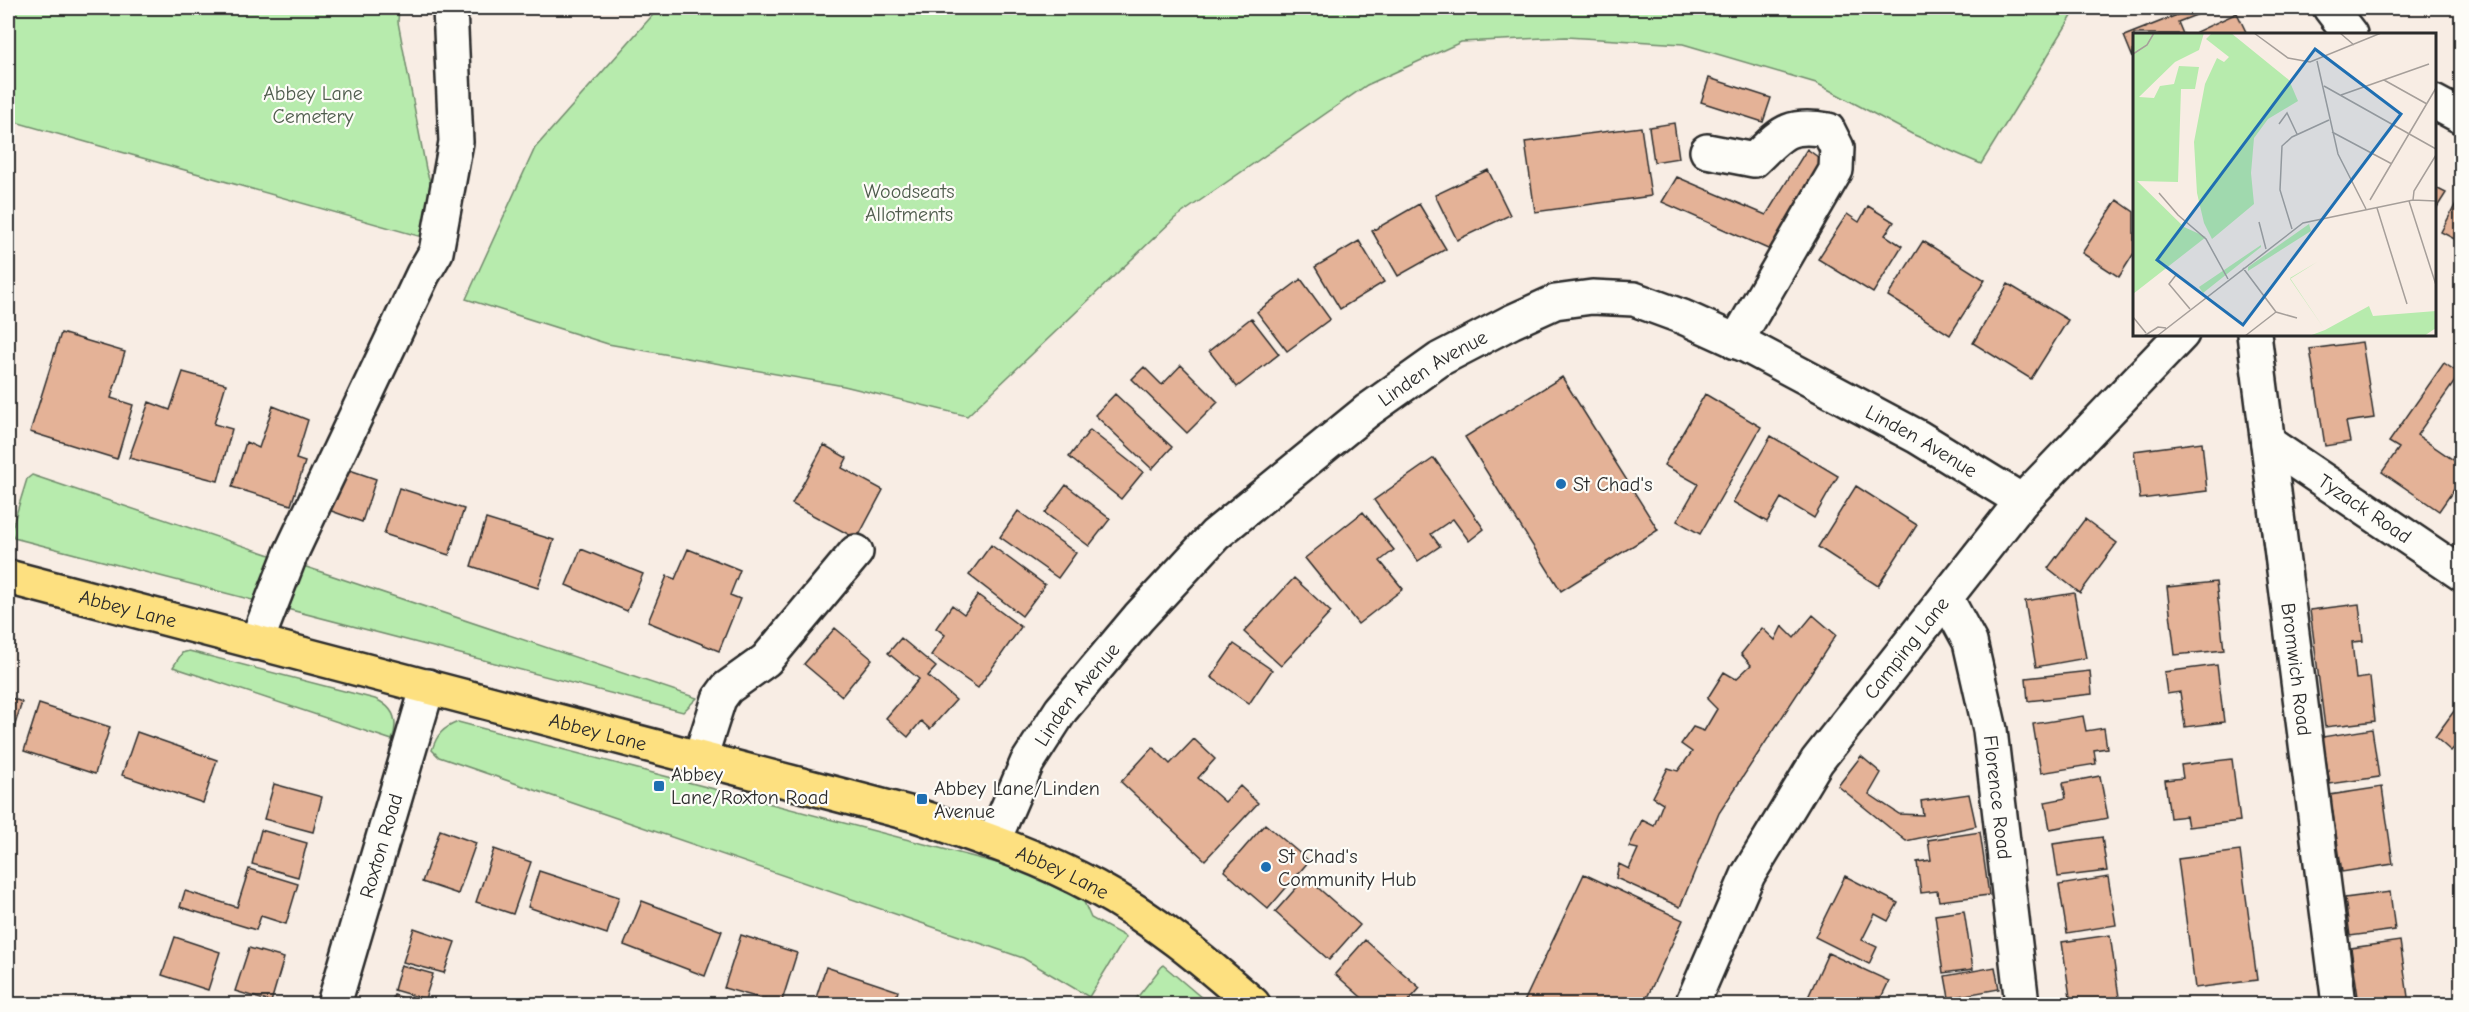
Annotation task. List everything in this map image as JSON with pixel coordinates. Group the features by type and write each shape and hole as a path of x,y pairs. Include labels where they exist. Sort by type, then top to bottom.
{"main road":[{"name":"Abbey Lane","path":"8,577 916,815 1049,864 1131,908 1213,969 1253,1005"}],"street":[{"path":"256,643 291,553 423,274 436,252 456,142 450,8"},
{"path":"2330,8 2349,33"},
{"path":"2436,103 2462,117"},
{"path":"1707,151 1754,160 1779,136 1801,125 1828,130 1837,148 1836,171 1736,342"},
{"name":"Linden Avenue","path":"993,842 1027,763 1061,710 1139,617 1215,535 1367,411 1440,359 1555,302 1592,297 1634,299 1683,317 1736,342 1918,437 2022,501"},
{"name":"Camping Lane","path":"1692,1005 1748,875 1817,761 2022,501 2180,336"},
{"name":"Bromwich Road","path":"2254,336 2339,1005"},
{"name":"Tyzack Road","path":"2268,443 2462,574"},
{"path":"700,758 719,699 727,688 766,660 856,552"},
{"name":"Florence Road","path":"1946,598 1970,642 1990,730 2022,1005"},
{"name":"Roxton Road","path":"334,1005 428,686"}],"green space":[{"name":"Abbey Lane Cemetery","path":"8,8 399,8 398,22 426,169 450,245 8,120"},
{"name":"Woodseats Allotments","path":"659,8 2077,8 1981,164 1912,134 1816,83 1683,44 1566,37 1461,42 1367,85 1175,218 967,416 844,386 608,344 466,299 535,148"},
{"path":"32,475 697,698 683,712 14,538 11,531 27,479"},
{"path":"189,651 375,699 391,710 395,721 392,740 173,667 182,653"},
{"path":"458,722 1020,869 1084,902 1091,918 1126,937 1089,997 1023,958 439,757 432,750 438,736 444,729"},
{"path":"1163,965 1209,1004 1132,1004"}],"building":[{"path":"2174,8 2214,8 2178,22 2183,33 2133,33 2133,58 2124,36 2177,15"},
{"path":"2237,13 2247,33 2196,33"},
{"path":"1709,78 1771,98 1763,122 1701,102"},
{"path":"1674,123 1679,158 1654,162 1649,127"},
{"path":"1641,127 1651,196 1535,212 1525,142"},
{"path":"1807,149 1830,166 1777,253 1662,202 1677,177 1766,215"},
{"path":"1488,170 1510,215 1457,240 1435,195"},
{"path":"2436,188 2446,193 2436,209"},
{"path":"2459,198 2462,199 2462,243 2441,232"},
{"path":"2117,200 2133,211 2133,255 2119,277 2082,253"},
{"path":"1419,204 1446,249 1398,276 1372,231"},
{"path":"1868,206 1894,222 1885,235 1902,246 1873,293 1818,259 1847,214 1859,222"},
{"path":"1359,241 1384,282 1340,309 1315,267"},
{"path":"1923,241 1985,280 1950,335 1888,296"},
{"path":"1301,279 1330,319 1287,351 1257,312"},
{"path":"2008,284 2068,320 2031,379 1973,343"},
{"path":"1251,318 1279,354 1237,387 1209,351"},
{"path":"61,333 125,352 111,398 133,405 117,459 30,432"},
{"path":"2362,342 2374,418 2346,422 2350,442 2325,446 2310,349"},
{"path":"2444,363 2460,374 2417,435 2462,466 2462,478 2439,511 2382,472 2399,448 2389,442"},
{"path":"1181,365 1218,402 1187,433 1132,379 1144,367 1162,385"},
{"path":"8,371 13,373 8,389"},
{"path":"183,372 226,384 214,424 232,429 218,481 129,458 149,402 170,410"},
{"name":"St Chad's","path":"1562,377 1658,530 1561,591 1465,437"},
{"path":"1115,394 1172,447 1152,469 1095,415"},
{"path":"1705,394 1761,427 1700,534 1677,521 1698,484 1664,465"},
{"path":"273,406 308,420 296,459 305,462 291,505 232,487 246,442 259,448"},
{"path":"1090,430 1143,472 1121,499 1069,457"},
{"path":"1771,436 1838,476 1814,518 1781,498 1767,522 1733,502"},
{"path":"2202,442 2207,491 2140,499 2134,451"},
{"path":"824,445 847,458 842,468 883,490 857,539 792,504"},
{"path":"1434,458 1484,529 1469,541 1453,519 1431,534 1440,546 1418,561 1374,500"},
{"path":"341,467 376,479 362,522 326,509"},
{"path":"1066,485 1110,519 1089,546 1045,513"},
{"path":"1856,486 1917,525 1878,586 1818,547"},
{"path":"399,488 464,509 449,555 384,534"},
{"path":"1018,511 1076,553 1058,578 1000,537"},
{"path":"1363,512 1394,550 1380,561 1403,589 1358,624 1305,558"},
{"path":"486,519 554,540 538,588 471,566"},
{"path":"2085,519 2117,543 2080,593 2048,568"},
{"path":"991,545 1045,585 1022,616 969,575"},
{"path":"581,549 643,574 627,611 566,585"},
{"path":"688,549 740,570 730,595 740,599 719,651 648,622 667,576 675,579"},
{"path":"1294,578 1331,612 1281,666 1244,632"},
{"path":"2216,582 2224,650 2175,655 2167,587"},
{"path":"2074,593 2086,658 2036,667 2025,601"},
{"path":"978,595 1021,627 978,688 931,655 945,635 936,628 952,605 964,614"},
{"path":"2359,604 2363,641 2352,642 2356,679 2370,677 2375,721 2325,727 2310,610"},
{"path":"1813,615 1836,635 1719,813 1680,907 1616,878 1619,864 1629,869 1638,849 1629,847 1642,820 1654,826 1663,803 1653,797 1668,768 1678,771 1692,752 1681,744 1693,727 1704,731 1717,709 1707,699 1724,672 1736,679 1751,665 1741,654 1762,628 1775,640 1782,626 1794,638"},
{"path":"835,628 872,659 842,696 804,664"},
{"path":"901,638 936,667 928,676 956,700 930,729 921,721 908,737 886,718 919,679 888,653"},
{"path":"1234,644 1272,670 1249,704 1211,677"},
{"path":"2217,665 2224,722 2185,727 2180,692 2167,694 2164,672"},
{"path":"2090,671 2092,694 2028,701 2026,678"},
{"path":"8,697 22,702 8,747"},
{"path":"39,704 110,727 95,774 24,751"},
{"path":"2457,707 2462,710 2462,739 2451,751 2435,737"},
{"path":"2083,716 2086,731 2104,728 2107,748 2094,750 2096,764 2041,773 2033,724"},
{"path":"2372,729 2379,777 2330,784 2322,737"},
{"path":"137,732 217,760 203,803 122,775"},
{"path":"1194,739 1215,759 1198,778 1225,802 1240,786 1258,803 1205,860 1121,782 1153,747 1170,764"},
{"path":"1861,756 1881,773 1869,794 1899,814 1923,815 1921,801 1969,794 1976,826 1906,841 1838,786"},
{"path":"2232,759 2240,821 2188,827 2186,816 2170,818 2165,780 2183,778 2181,765"},
{"path":"2100,776 2108,818 2050,829 2045,802 2066,798 2063,783"},
{"path":"274,784 322,797 313,832 264,819"},
{"path":"2382,787 2393,864 2342,872 2330,795"},
{"name":"St Chad's Community Hub","path":"1265,824 1309,861 1268,909 1224,871"},
{"path":"261,830 307,843 298,877 252,864"},
{"path":"440,830 476,843 458,894 422,882"},
{"path":"1980,832 1989,895 1939,901 1937,891 1921,893 1917,862 1931,860 1928,840"},
{"path":"2102,837 2107,871 2058,877 2053,844"},
{"path":"494,849 531,862 513,914 476,902"},
{"path":"2240,851 2257,980 2195,988 2178,859"},
{"path":"249,869 298,884 286,924 261,916 256,930 180,907 185,891 237,907"},
{"path":"539,871 619,897 607,934 528,907"},
{"path":"1584,874 1683,920 1644,1004 1523,1004"},
{"path":"1845,876 1898,903 1888,921 1875,914 1862,940 1877,947 1869,964 1815,937"},
{"path":"1306,877 1360,925 1329,960 1275,912"},
{"path":"2108,877 2116,925 2067,933 2059,885"},
{"path":"2390,892 2395,930 2350,936 2345,898"},
{"path":"642,901 722,931 705,976 624,945"},
{"path":"1964,911 1973,969 1943,973 1935,915"},
{"path":"414,928 455,942 444,973 403,962"},
{"path":"741,935 797,953 781,1004 724,988"},
{"path":"2110,935 2120,1004 2071,1004 2062,942"},
{"path":"175,937 220,952 208,990 162,975"},
{"path":"1365,940 1420,988 1406,1004 1369,1004 1335,974"},
{"path":"2400,941 2409,1004 2359,1004 2351,948"},
{"path":"249,948 284,958 271,1002 235,991"},
{"path":"1828,953 1889,981 1878,1004 1805,1004"},
{"path":"401,965 433,974 425,999 394,990"},
{"path":"826,967 898,991 894,1004 814,1004"},
{"path":"1995,967 1999,989 1949,998 1945,976"},
{"path":"394,995 423,1004 391,1004"},
{"path":"1436,998 1442,1004 1430,1004"}],"place":[{"name":"St Chad's","path":"1561,484"},
{"name":"Abbey Lane/Roxton Road","path":"659,786"},
{"name":"Abbey Lane/Linden Avenue","path":"922,799"},
{"name":"St Chad's Community Hub","path":"1266,867"}]}
